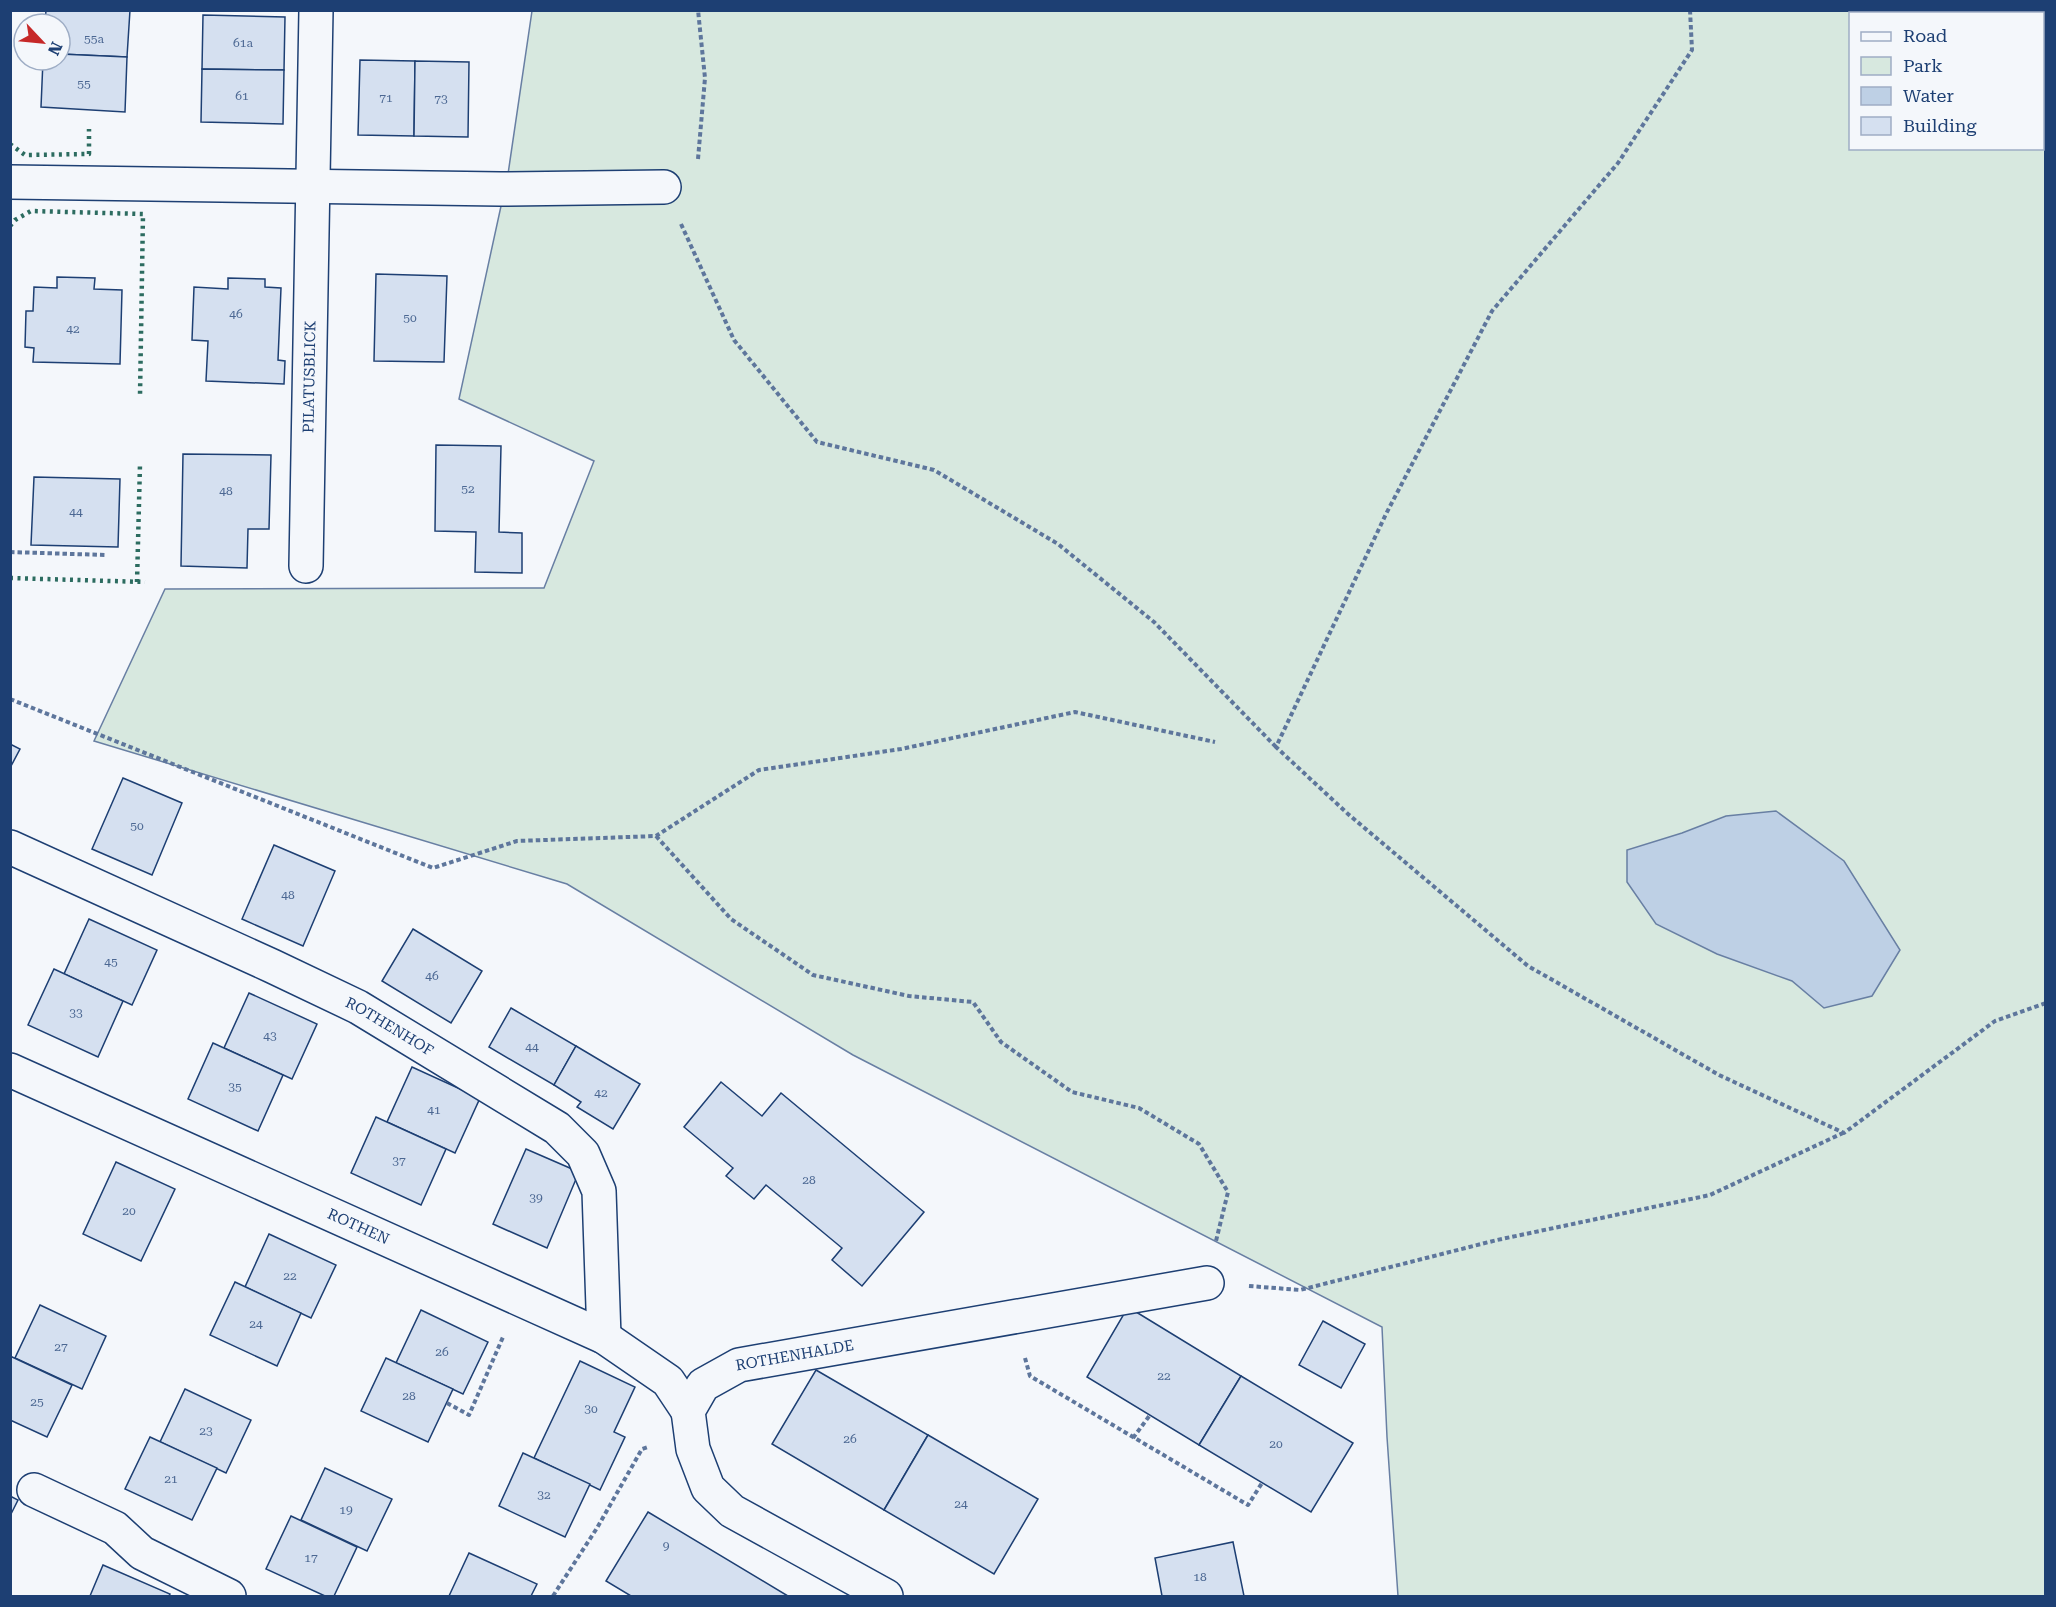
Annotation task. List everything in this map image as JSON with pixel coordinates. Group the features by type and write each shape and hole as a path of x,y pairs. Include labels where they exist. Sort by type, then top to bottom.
{"street":[{"name":"PILATUSBLICK","path":"306,566 316,10"},
{"path":"10,182 500,189 664,187"},
{"name":"ROTHENHOF","path":"10,847 358,1007 557,1128 583,1154 599,1191 604,1336"},
{"name":"ROTHEN","path":"10,1070 604,1336 668,1381 689,1422"},
{"name":"ROTHENHALDE","path":"689,1422 704,1385 739,1365 1207,1283"},
{"path":"689,1422 693,1449 708,1488 732,1511 886,1596"},
{"path":"34,1490 115,1528 142,1552 229,1596"}],"path":[{"path":"698,10 705,78 697,170 664,187 734,340 817,442 934,470 1058,544 1154,622 1276,747 1348,814 1527,966 1719,1076 1844,1133"},
{"path":"1276,747 1386,514 1492,312 1618,163 1692,50 1690,10"},
{"path":"10,552 105,555"},
{"path":"10,699 433,868 517,841 657,836 759,770 900,749 1075,712 1215,742"},
{"path":"657,836 731,920 813,975 909,996 974,1002 1001,1042 1072,1092 1139,1108 1198,1144 1228,1192 1207,1283 1300,1290 1497,1240 1710,1195 1844,1133 1995,1021 2046,1003"},
{"path":"447,1403 469,1415 520,1298"},
{"path":"1015,1317 1030,1376 1248,1505 1262,1483"},
{"path":"1133,1438 1150,1415"},
{"path":"553,1596 597,1528 642,1449 689,1422"}],"green space":[{"path":"532,11 2045,11 2045,1596 1398,1596 1382,1327 853,1055 567,884 94,741 165,589 544,588 594,461 459,399 508,174"}],"water":[{"path":"1776,811 1844,861 1900,950 1872,996 1824,1008 1792,981 1717,954 1656,924 1627,882 1627,850 1726,816"}],"building":[{"path":"46,10 130,10 127,57 72,55 72,12 46,12"},
{"path":"203,15 285,17 284,70 202,69"},
{"path":"72,55 127,57 125,112 41,107 42,72 72,72"},
{"path":"360,60 415,61 414,136 358,135"},
{"path":"415,61 469,62 468,137 414,136"},
{"path":"202,69 284,70 283,124 201,122"},
{"path":"376,274 447,276 444,362 374,361"},
{"path":"57,277 95,278 94,289 122,290 120,364 33,362 34,348 25,347 26,311 33,311 34,287 57,288"},
{"path":"228,278 265,279 265,287 281,288 278,360 285,361 284,384 206,381 208,341 192,340 194,287 228,289"},
{"path":"436,445 501,446 499,532 522,533 522,573 475,572 476,532 435,531"},
{"path":"183,454 271,455 269,529 248,529 247,568 181,566"},
{"path":"34,477 120,479 118,547 31,545"},
{"path":"10,744 20,749 10,768"},
{"path":"123,778 182,803 152,875 92,849"},
{"path":"274,845 335,871 303,946 242,919"},
{"path":"89,919 157,950 132,1005 64,974"},
{"path":"413,929 482,971 451,1023 382,981"},
{"path":"54,969 123,1001 98,1057 28,1025"},
{"path":"249,993 317,1024 292,1079 224,1048"},
{"path":"511,1008 576,1046 554,1085 489,1047"},
{"path":"213,1043 283,1075 258,1131 188,1099"},
{"path":"576,1046 640,1084 613,1129 577,1107 581,1102 554,1085"},
{"path":"412,1067 480,1098 455,1153 387,1122"},
{"path":"721,1082 762,1116 781,1093 924,1212 862,1286 832,1260 842,1248 766,1185 754,1199 726,1176 733,1168 684,1127"},
{"path":"376,1117 446,1149 421,1205 351,1173"},
{"path":"526,1149 579,1172 547,1248 493,1224"},
{"path":"116,1162 175,1189 141,1261 83,1234"},
{"path":"269,1234 336,1265 311,1318 245,1287"},
{"path":"235,1282 301,1313 277,1366 210,1335"},
{"path":"40,1305 106,1336 82,1389 15,1358"},
{"path":"1128,1307 1241,1376 1199,1445 1087,1377"},
{"path":"421,1310 488,1342 463,1394 396,1363"},
{"path":"1323,1321 1365,1344 1341,1388 1299,1365"},
{"path":"10,1356 72,1385 47,1437 10,1420"},
{"path":"386,1358 453,1389 428,1442 361,1411"},
{"path":"580,1361 635,1387 614,1432 625,1437 600,1490 534,1458"},
{"path":"816,1370 928,1435 884,1510 772,1444"},
{"path":"1241,1376 1353,1443 1311,1512 1199,1445"},
{"path":"185,1389 251,1420 226,1473 160,1442"},
{"path":"928,1435 1038,1499 994,1574 884,1510"},
{"path":"150,1437 217,1468 192,1520 125,1489"},
{"path":"523,1453 590,1484 565,1537 499,1506"},
{"path":"325,1468 392,1499 367,1551 301,1520"},
{"path":"10,1496 18,1500 10,1516"},
{"path":"648,1512 788,1596 631,1596 606,1581"},
{"path":"291,1516 357,1547 334,1596 325,1596 266,1569"},
{"path":"1233,1542 1244,1596 1162,1596 1155,1558"},
{"path":"469,1553 537,1584 531,1596 449,1596"},
{"path":"103,1565 170,1594 169,1596 90,1596"}],"hedge":[{"path":"10,144 25,155 89,154 89,129"},
{"path":"10,226 15,220 31,211 143,214 140,396"},
{"path":"137,582 140,464"},
{"path":"10,578 145,582"}]}
